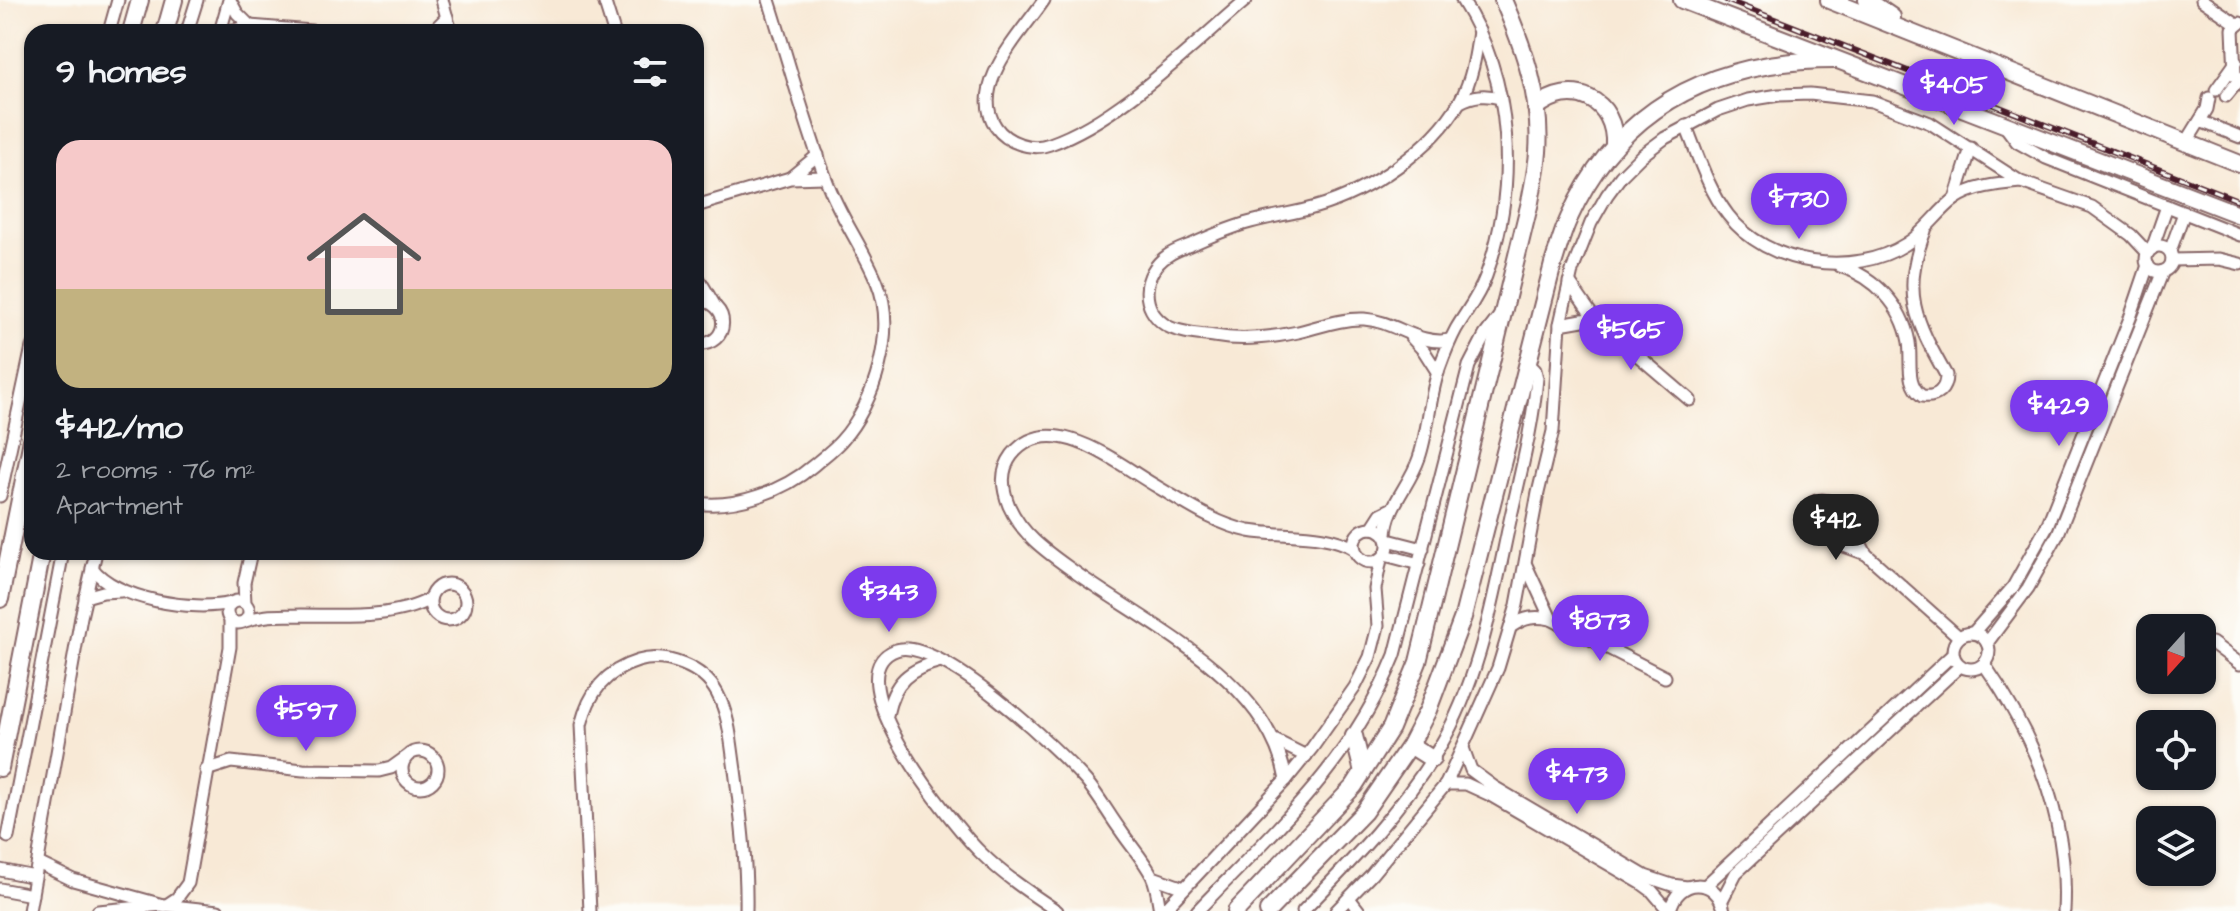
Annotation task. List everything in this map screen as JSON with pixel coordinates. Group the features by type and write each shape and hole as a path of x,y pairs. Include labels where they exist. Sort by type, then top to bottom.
{"street":[{"path":"111,24 118,0"},
{"path":"133,24 140,0"},
{"path":"167,24 174,0"},
{"path":"190,24 197,0"},
{"path":"230,0 248,24"},
{"path":"224,24 230,0"},
{"path":"442,0 449,24"},
{"path":"604,0 612,24"},
{"path":"704,504 760,496 804,473 842,440 869,398 883,350 883,300 877,281 845,223 825,177 769,0"},
{"path":"1044,0 991,77 986,95 988,113 997,130 1012,141 1030,147 1048,145 1108,116 1246,0"},
{"path":"1161,911 1306,756 1355,687 1370,657 1378,626 1375,589 1391,509 1407,485 1421,454 1438,373 1450,340 1485,279 1507,180 1506,139 1491,58 1462,0"},
{"path":"1241,908 1332,812 1363,772 1391,728 1418,662 1530,202 1538,150 1536,108 1522,44 1503,0"},
{"path":"1682,0 2240,215"},
{"path":"1829,0 2240,164"},
{"path":"1867,0 1916,34"},
{"path":"2202,0 2238,23 2232,34 2235,75 2240,80 2215,100"},
{"path":"440,24 447,17"},
{"path":"1450,340 1431,341 1407,334 1386,323 1363,319 1261,338 1225,338 1185,331 1168,327 1155,315 1147,299 1147,281 1155,265 1169,254 1225,230 1318,207 1352,194 1412,155 1438,130 1460,102 1475,58 1479,31"},
{"path":"1475,58 1491,58"},
{"path":"1268,911 1364,812 1410,745 1439,685 1463,617 1553,264 1568,219 1588,181 1614,147 1644,118 1682,93 1721,75 1763,64 1835,60"},
{"path":"2186,143 2236,61"},
{"path":"1536,108 1544,101 1563,94 1584,96 1602,107 1609,116 1614,147"},
{"path":"1336,911 1371,875 1446,784 1498,668 1512,626 1554,422 1560,324 1569,282 1591,223 1621,176 1653,147 1718,110 1748,100 1786,94 1841,95 1901,110 1930,123 2021,182 2092,207 2113,220 2149,255 2154,271 2168,268 2184,213"},
{"path":"1460,102 1473,96 1500,98"},
{"path":"2200,121 2240,137"},
{"path":"2004,125 2017,142 2029,150 2240,235"},
{"path":"1686,126 1714,194 1729,217 1749,236 1772,250 1852,270 1884,292 1905,326 1910,345 1912,385 1922,396 1937,395 1943,390 1946,375 1925,340 1913,296 1913,274 1925,230"},
{"path":"1955,199 1971,148"},
{"path":"790,178 818,155"},
{"path":"704,203 790,178 825,177"},
{"path":"1834,264 1883,256 1925,230 1955,199 1987,187 2021,182"},
{"path":"1705,886 1952,655 1953,645 1959,637 1973,633 2013,587 2047,526 2167,206"},
{"path":"2149,255 2161,246 2171,255 2240,264"},
{"path":"1987,643 2028,588 2058,534 2163,271"},
{"path":"1569,282 1594,318 1690,400"},
{"path":"704,287 722,316 720,332 704,344"},
{"path":"704,301 716,306"},
{"path":"1197,911 1306,798 1354,736 1379,692 1395,655 1469,366 1485,335 1504,311"},
{"path":"1560,324 1594,318"},
{"path":"1407,334 1424,351 1438,373"},
{"path":"1303,911 1405,799 1436,753 1467,690 1490,612 1527,441 1537,382 1535,370 1528,363"},
{"path":"0,496 24,384"},
{"path":"1286,780 1274,740 1244,699 1215,668 1039,546 1021,526 1003,488 1006,463 1018,448 1031,440 1058,435 1092,448 1218,521 1245,530 1333,539 1372,528 1381,514 1391,509"},
{"path":"0,599 24,480"},
{"path":"1838,512 1836,526 1824,533 1817,533 1808,527 1805,516 1807,508 1816,501 1831,503 1854,531 1866,554 1959,637"},
{"path":"1372,528 1387,538 1423,549"},
{"path":"1359,533 1358,554 1375,589"},
{"path":"1824,533 1844,546 1866,554"},
{"path":"1333,539 1371,562 1383,557 1419,564"},
{"path":"0,768 40,560"},
{"path":"8,837 61,560"},
{"path":"29,911 94,560"},
{"path":"38,863 73,880 164,906 177,898 188,883 230,647 226,611 239,603 249,560"},
{"path":"1526,563 1551,619"},
{"path":"92,568 102,579 121,591"},
{"path":"407,608 444,620 456,619 464,611 466,600 457,586 446,584 435,589 430,599 434,615"},
{"path":"85,597 121,591 202,607 237,624 266,615 351,614 407,608 430,599"},
{"path":"230,647 249,613 239,603"},
{"path":"202,607 239,603 266,615"},
{"path":"1512,626 1523,619 1537,616 1551,619 1665,677"},
{"path":"1952,655 1960,666 1971,669 1984,664 1989,655 1987,643 1973,633"},
{"path":"2216,646 2240,664"},
{"path":"1057,911 1009,878 978,851 908,762 886,719 876,673 884,658 898,649 915,650 941,661 1011,707 1086,782 1153,877 1161,911"},
{"path":"590,911 581,725 587,703 601,681 622,666 647,658 673,660 697,671 715,689 727,713 743,833 746,911"},
{"path":"886,719 890,698 902,679 920,666 941,661"},
{"path":"1984,664 2014,710 2043,773 2063,856 2064,911"},
{"path":"1723,905 1736,873 1960,666"},
{"path":"1354,736 1363,772"},
{"path":"1274,740 1306,756"},
{"path":"211,745 231,762"},
{"path":"1410,745 1436,753 1461,752"},
{"path":"206,770 231,762 303,770 379,771 391,768 414,752 426,752 435,759 438,770 434,781 425,787 414,787 379,771"},
{"path":"1461,752 1484,786 1641,883 1670,911 1678,893 1687,887"},
{"path":"1436,753 1452,770"},
{"path":"405,758 401,769 406,782"},
{"path":"1446,784 1484,786 1645,876 1672,885 1705,886 1715,891 1723,905"},
{"path":"0,870 35,877"},
{"path":"1153,877 1184,888"},
{"path":"188,883 202,909"},
{"path":"0,889 32,895"},
{"path":"1349,898 1359,911"},
{"path":"98,911 164,906 218,911"}],"railway":[{"path":"1726,0 2240,201"}]}
